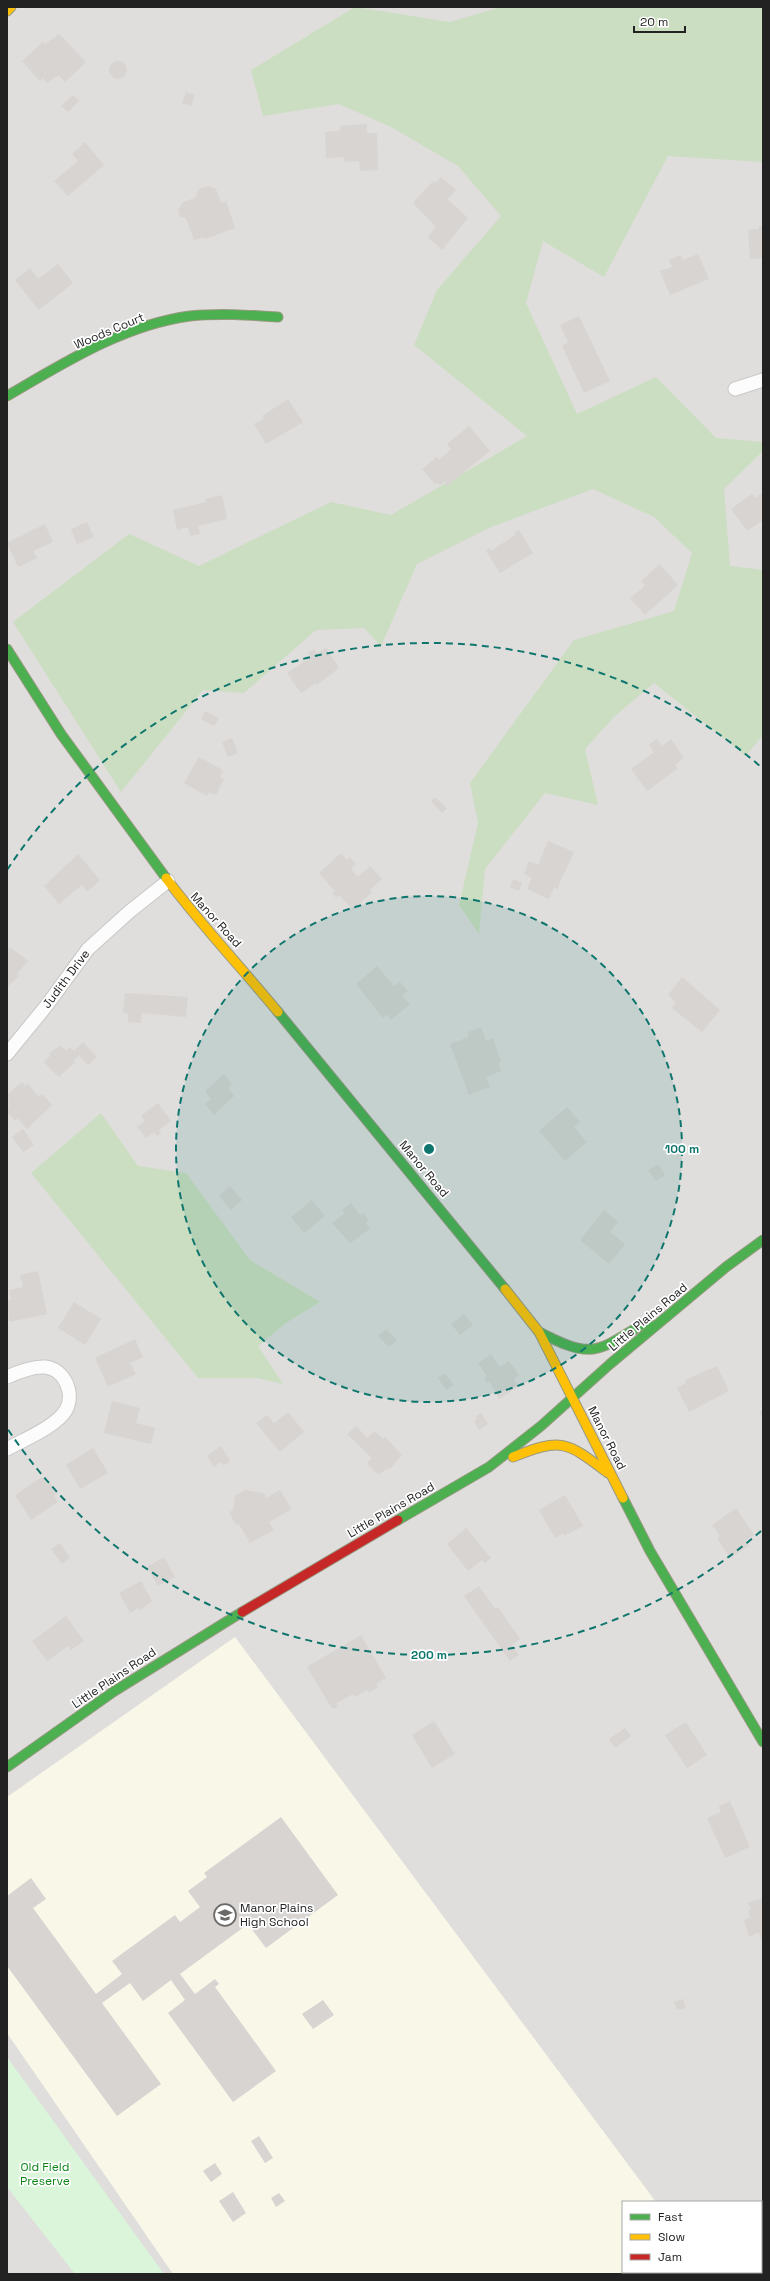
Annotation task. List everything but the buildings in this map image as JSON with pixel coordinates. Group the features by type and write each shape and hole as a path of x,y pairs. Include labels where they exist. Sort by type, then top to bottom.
{"street":[{"path":"7,11 11,7"},
{"name":"Woods Court","path":"7,396 97,346 140,328 178,318 219,314 278,316"},
{"path":"735,389 763,380"},
{"name":"Manor Road","path":"7,650 12,669 188,908 234,958 457,1228 539,1332 650,1551 763,1742"},
{"name":"Judith Drive","path":"7,1054 47,1005 88,949 129,912 168,881"},
{"name":"Little Plains Road","path":"7,1767 112,1692 189,1643 489,1467 541,1426 726,1267 763,1240"},
{"path":"539,1332 575,1350 588,1351 605,1346 688,1299"},
{"path":"7,1377 37,1367 48,1367 58,1372 65,1380 69,1390 69,1402 65,1411 54,1422 7,1449"},
{"path":"489,1467 541,1445 553,1443 564,1444 578,1450 613,1477"}],"shaded area":[{"path":"7,7 763,7 763,2274 7,2274"},
{"name":"Manor Plains High School","path":"235,1637 655,2201 622,2201 622,2273 710,2274 173,2274 7,2033 7,1797"}],"green space":[{"path":"355,7 450,22 501,7 763,7 763,162 668,156 604,277 543,241 526,303 577,414 656,377 716,438 763,442 763,451 724,489 730,566 763,570 763,735 746,756 654,683 615,716 585,749 598,805 545,793 485,869 479,934 459,905 478,823 470,783 574,640 674,611 692,553 654,517 593,489 491,527 417,564 381,646 364,628 316,630 244,693 203,690 121,792 13,622 129,534 199,566 331,502 391,515 527,436 414,345 437,290 501,216 458,166 391,127 339,104 263,116 251,70"},
{"path":"101,1113 138,1166 186,1173 250,1260 320,1302 286,1323 258,1346 283,1384 257,1378 198,1378 31,1173"},
{"name":"Old Field Preserve","path":"7,2057 164,2274 75,2274 7,2187"}],"traffic: fast":[{"path":"7,396 95,347 141,328 165,321 201,315 278,317"},
{"path":"7,649 61,734 166,878"},
{"path":"278,1012 505,1289"},
{"path":"398,1520 489,1467 541,1426 610,1364 726,1267 763,1240"},
{"path":"539,1332 572,1347 595,1349 606,1345 648,1321"},
{"path":"623,1498 650,1551 763,1742"},
{"path":"7,1767 113,1692 242,1612"}],"traffic: slow":[{"path":"7,11 11,7"},
{"path":"166,878 278,1012"},
{"path":"505,1289 539,1332 623,1498"},
{"path":"513,1457 543,1447 554,1445 564,1446 583,1455 608,1473"}],"traffic: jam":[{"path":"242,1612 398,1520"}],"place":[{"name":"Manor Plains High School","path":"225,1915"}]}
